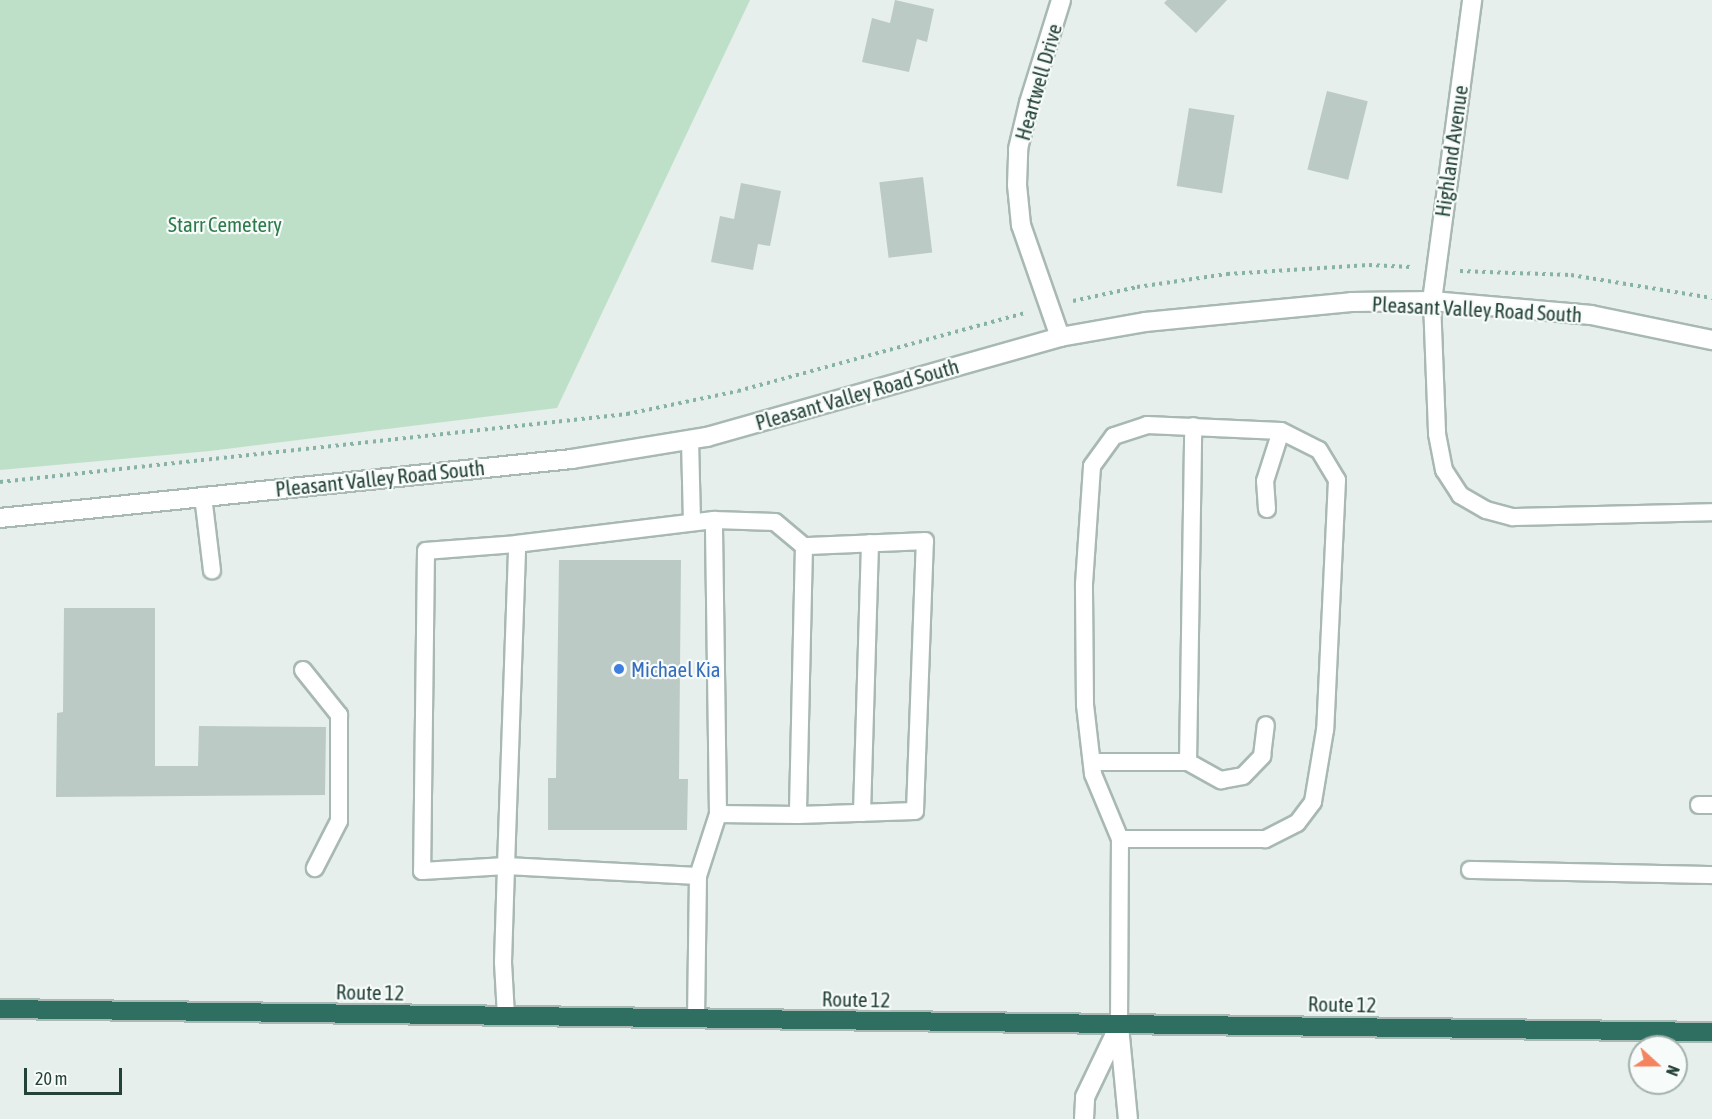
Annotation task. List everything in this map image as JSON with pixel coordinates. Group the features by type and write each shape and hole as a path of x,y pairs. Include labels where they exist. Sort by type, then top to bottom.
{"highway":[{"name":"Route 12","path":"0,1010 1712,1032"}],"street":[{"name":"Heartwell Drive","path":"1060,337 1021,225 1018,149 1061,0"},
{"name":"Highland Avenue","path":"1432,301 1472,0"},
{"name":"Pleasant Valley Road South","path":"0,518 572,459 690,440 1060,337 1145,322 1351,302 1432,301 1591,315 1712,340"},
{"path":"1084,1119 1085,1097 1119,1026"},
{"path":"1119,1026 1128,1119"}],"lane":[{"path":"1432,301 1437,434 1444,470 1460,495 1486,510 1513,517 1712,512"},
{"path":"1119,1026 1120,839 1093,774 1084,705 1084,584 1092,466 1114,436 1147,425 1281,431 1319,450 1337,480 1325,730 1313,802 1297,824 1265,839 1120,839"},
{"path":"1188,762 1192,426"},
{"path":"1267,509 1265,481 1281,431"},
{"path":"690,440 692,522"},
{"path":"203,496 212,570"},
{"path":"696,1019 698,876 718,814 714,520"},
{"path":"698,876 506,866 422,871 426,551 517,544 714,520 775,522 804,546 925,541 915,811 798,815 718,814"},
{"path":"862,813 870,543"},
{"path":"506,1016 503,962 517,544"},
{"path":"798,815 804,546"},
{"path":"303,670 339,715 339,821 315,867"},
{"path":"1092,762 1188,762 1221,780 1243,776 1262,756 1266,725"},
{"path":"1470,870 1712,875"}],"path":[{"path":"0,482 538,426 649,410 738,392 1049,307 1137,286 1227,274 1370,265 1583,276 1712,298"}],"green space":[{"name":"Starr Cemetery","path":"0,0 750,0 557,408 210,451 0,470"}],"building":[{"path":"895,0 934,9 927,42 917,39 909,72 862,62 872,18 890,23"},
{"path":"1167,0 1227,0 1196,33 1164,3"},
{"path":"1327,91 1368,101 1348,180 1307,170"},
{"path":"1189,108 1234,115 1222,193 1177,186"},
{"path":"923,177 932,252 889,258 879,182"},
{"path":"741,183 781,191 770,246 758,244 753,270 711,262 720,216 734,219"},
{"name":"Michael Kia","path":"559,560 681,560 679,779 688,779 687,830 548,830 548,778 556,778"},
{"path":"64,608 155,608 155,766 198,766 199,726 326,727 325,795 56,797 57,713 63,712"}],"place":[{"name":"Michael Kia","path":"619,669"}]}
